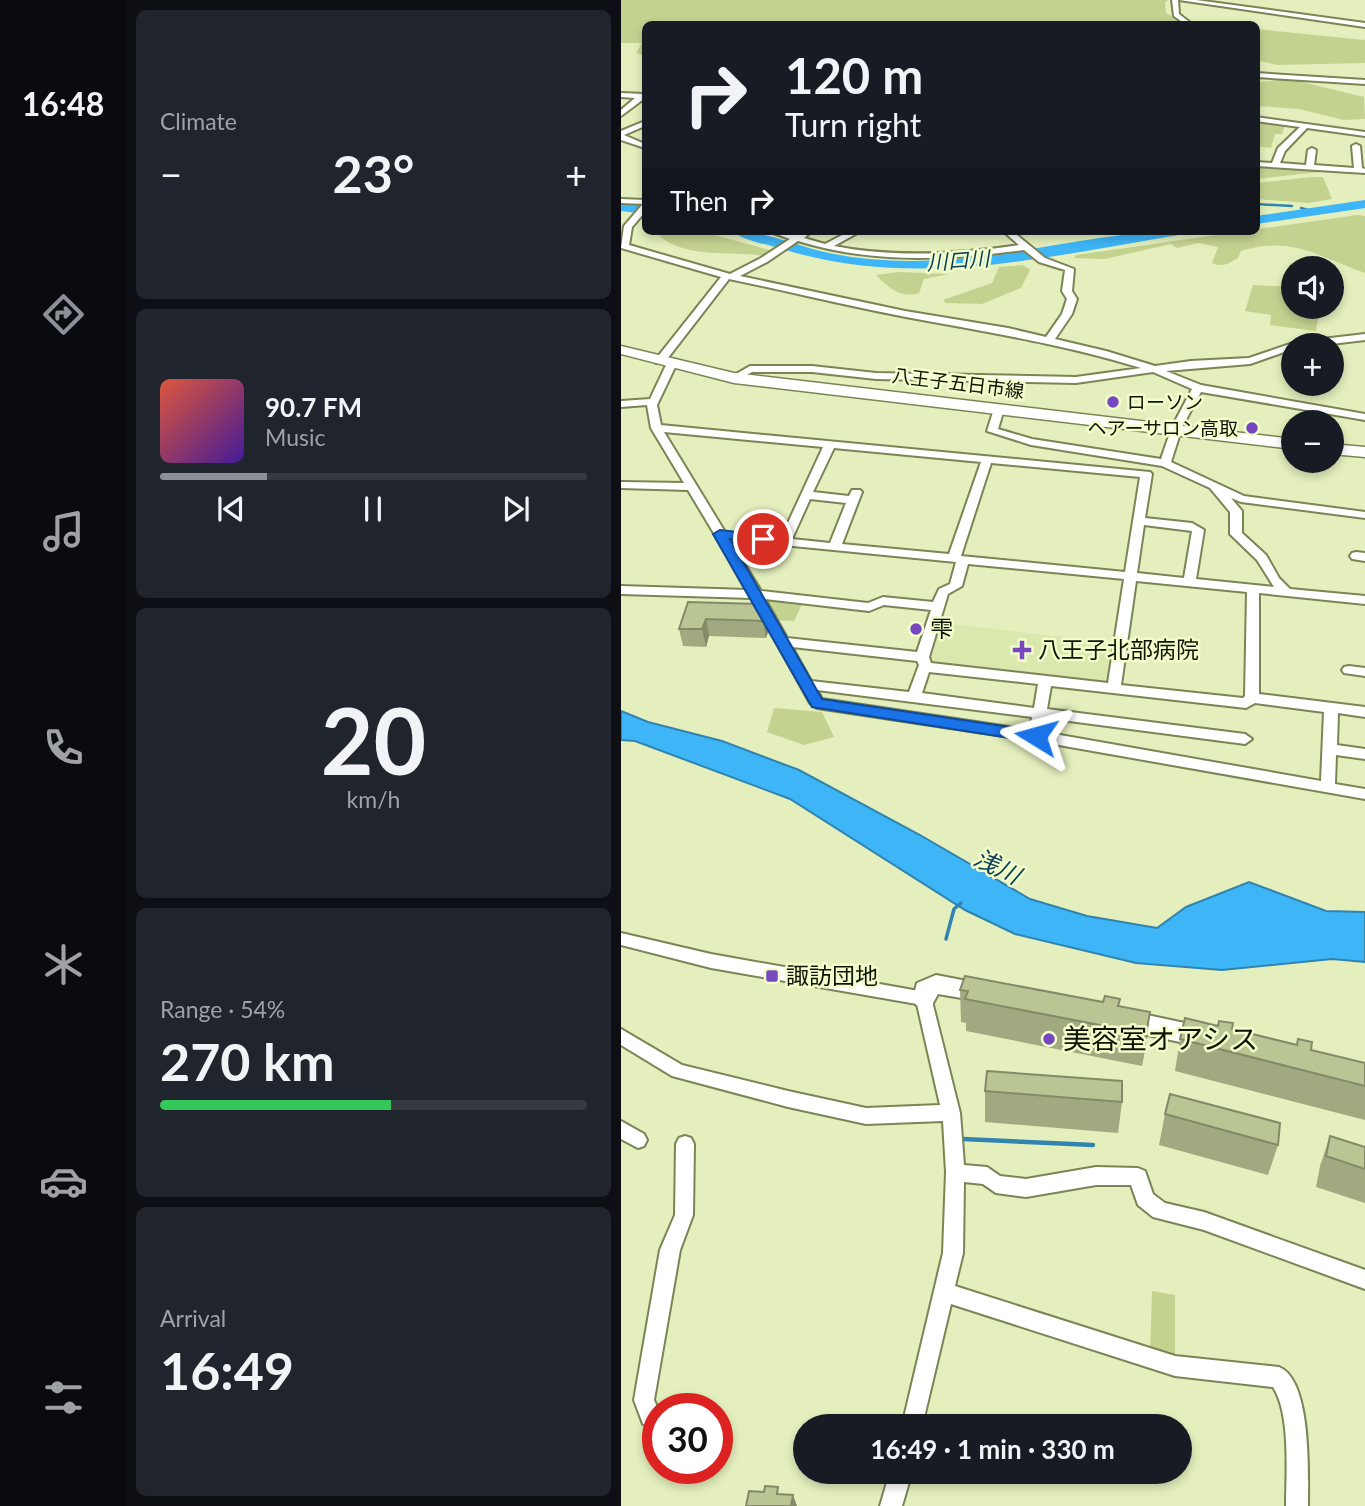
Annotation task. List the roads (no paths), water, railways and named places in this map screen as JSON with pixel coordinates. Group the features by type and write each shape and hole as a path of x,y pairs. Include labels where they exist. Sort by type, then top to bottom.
{"main road":[{"name":"八王子五日市線","path":"621,350 734,378 1281,443"},
{"path":"1344,450 1365,452"}],"street":[{"path":"1175,0 1176,15 1185,21"},
{"path":"1182,0 1365,25"},
{"path":"1260,75 1365,82"},
{"path":"621,95 641,96"},
{"path":"621,114 641,96"},
{"path":"1260,119 1365,134"},
{"path":"621,135 642,124"},
{"path":"1275,166 1281,150 1306,125"},
{"path":"621,135 642,145"},
{"path":"1260,164 1361,171 1356,146"},
{"path":"1310,168 1312,149"},
{"path":"621,201 642,208"},
{"path":"642,209 624,228 624,246 729,277 905,314 1049,340 1156,370 1198,388 1365,417"},
{"path":"786,235 826,247 869,254 921,257 975,254 1026,247"},
{"path":"804,235 780,251 729,277 666,362 653,402 652,414 656,428 817,704 1036,736 1365,794"},
{"path":"826,247 849,235"},
{"path":"1012,235 1040,259 1070,270 1067,289 1072,299 1070,308 1049,340"},
{"path":"1344,339 1365,337"},
{"path":"734,378 750,369 812,369 876,376 1076,380 1191,364 1250,360 1281,349"},
{"path":"1165,463 1176,430 1198,388"},
{"path":"621,404 653,402"},
{"path":"999,409 991,431 1031,442 1165,463 1241,499 1365,514"},
{"path":"656,428 1146,474 1115,689"},
{"path":"785,541 830,444"},
{"path":"914,697 943,593 956,586 959,559 987,459"},
{"path":"621,485 691,486"},
{"path":"1214,487 1236,511 1236,534 1262,558 1274,580 1286,592"},
{"path":"806,495 854,496 835,546"},
{"path":"1140,521 1192,526 1198,530 1189,582"},
{"path":"720,534 1365,600"},
{"path":"1252,698 1253,589"},
{"path":"621,590 755,594 869,607 883,601 939,607"},
{"path":"783,642 1045,681 1246,703 1252,698 1365,712"},
{"path":"1349,670 1365,672"},
{"path":"1036,736 1045,681"},
{"path":"808,685 1245,739"},
{"path":"1327,787 1331,708"},
{"path":"1329,749 1365,754"},
{"path":"621,939 711,961 924,998"},
{"path":"915,1414 952,1253 955,1172 951,1114 924,998 928,986 936,984 1004,997"},
{"path":"1099,1015 1233,1044"},
{"path":"621,1036 678,1071 788,1099 866,1116 951,1114"},
{"path":"621,1129 639,1140"},
{"path":"645,1393 670,1250 683,1215 685,1144"},
{"path":"955,1172 987,1177 996,1184 1026,1188 1096,1176 1138,1177 1145,1199 1160,1211 1204,1221 1365,1280"},
{"path":"945,1292 1175,1366 1279,1377 1287,1385 1296,1445 1297,1506"},
{"path":"891,1506 897,1484"}],"water":[{"path":"621,711 648,722 722,741 799,770 920,835 1030,899 1087,916 1157,928 1186,907 1249,882 1326,911 1365,912 1365,962 1332,959 1222,970 1136,963 1015,934 965,910 790,799 635,741 621,740"}],"waterway":[{"path":"1260,204 1292,206"},
{"name":"川口川","path":"1260,219 1365,204"},
{"name":"川口川","path":"621,207 642,210"},
{"name":"川口川","path":"1301,208 1315,212"},
{"name":"川口川","path":"752,235 839,259 873,264 911,265 988,261 1155,235"},
{"path":"946,939 954,909 961,903"},
{"path":"963,1139 1093,1145"}],"place":[{"name":"ローソン","path":"1113,402"},
{"name":"ヘアーサロン高取","path":"1252,428"},
{"name":"雫","path":"916,629"},
{"name":"八王子北部病院","path":"1022,650"},
{"name":"諏訪団地","path":"772,976"},
{"name":"美容室オアシス","path":"1049,1039"}],"water label":[{"name":"浅川","path":"997,867"}]}
